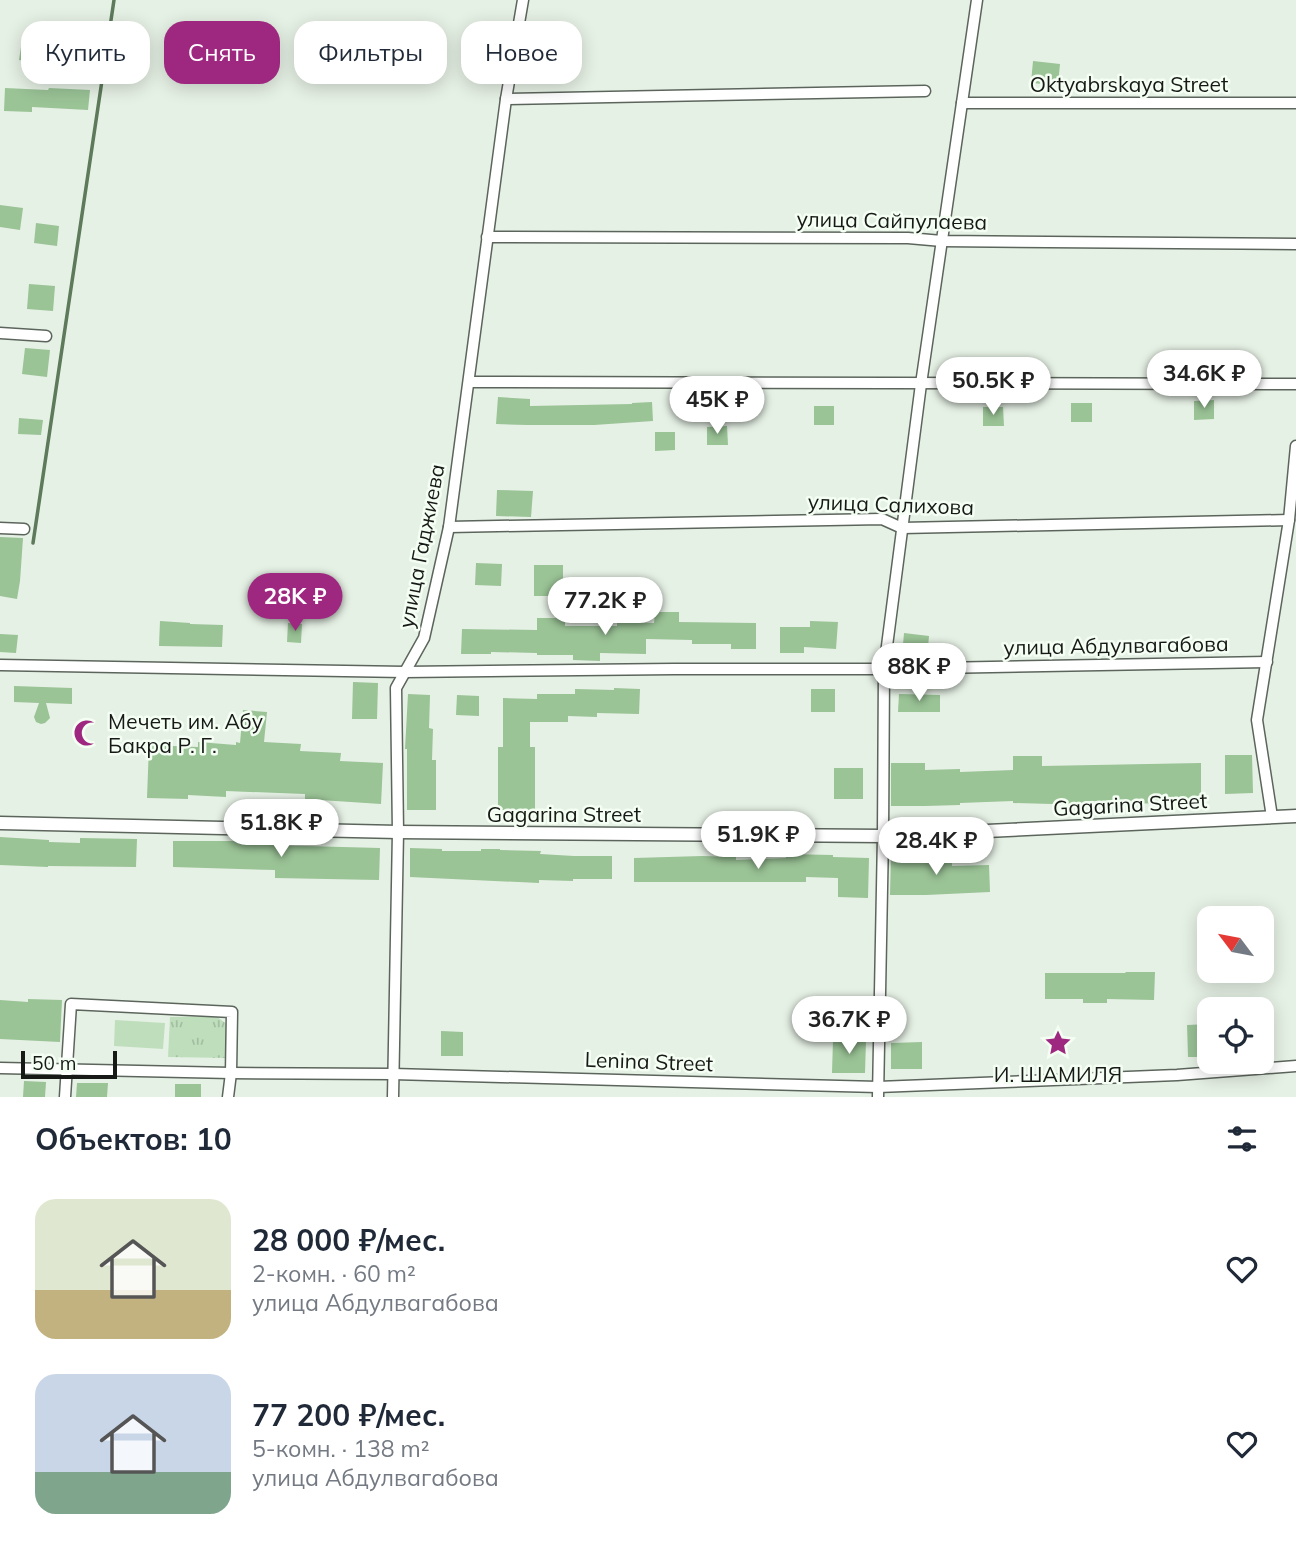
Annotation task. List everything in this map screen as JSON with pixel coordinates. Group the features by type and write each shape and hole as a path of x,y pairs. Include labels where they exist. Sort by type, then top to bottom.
{"street":[{"name":"улица Гаджиева","path":"393,1097 398,832 396,688 424,638 449,527 506,100 523,0"},
{"path":"878,1092 884,669 921,384 977,0"},
{"path":"506,100 925,91"},
{"name":"Oktyabrskaya Street","path":"962,103 1296,103"},
{"name":"улица Сайпулаева","path":"487,237 908,238 942,241 1296,244"},
{"path":"0,333 46,336"},
{"path":"469,382 1296,384"},
{"path":"1272,817 1257,720 1290,520 1296,446"},
{"name":"улица Салихова","path":"449,527 882,519 902,528 1290,520"},
{"path":"0,528 24,529"},
{"name":"улица Абдулвагабова","path":"0,666 405,672 674,668 884,669 1266,662"},
{"name":"Gagarina Street","path":"0,822 398,832 883,835 1296,816"},
{"path":"65,1097 71,1004 232,1012 228,1097"},
{"name":"Lenina Street","path":"0,1068 393,1074 878,1092 1296,1066"}],"green space":[{"path":"216,1016 228,1025 227,1058 168,1057 170,1017"},
{"path":"115,1020 165,1023 163,1049 114,1046"}],"building":[{"path":"1033,61 1060,64 1058,85 1031,83"},
{"path":"5,88 90,90 88,110 32,107 32,112 4,111"},
{"path":"0,205 23,208 20,230 0,227"},
{"path":"36,223 59,226 57,246 34,243"},
{"path":"29,284 55,286 53,311 27,309"},
{"path":"25,348 50,350 47,377 22,374"},
{"path":"689,396 710,396 710,415 689,415"},
{"path":"498,397 530,399 530,406 652,402 653,421 594,425 496,424"},
{"path":"1214,400 1214,419 1194,420 1194,401"},
{"path":"1071,403 1092,403 1092,422 1071,422"},
{"path":"814,406 834,406 834,425 814,425"},
{"path":"983,407 1003,407 1004,426 983,426"},
{"path":"19,418 43,420 41,435 18,434"},
{"path":"727,426 728,445 707,445 707,427"},
{"path":"655,432 675,432 675,450 655,451"},
{"path":"497,490 533,491 531,517 496,516"},
{"path":"0,537 23,538 17,599 0,596"},
{"path":"476,563 502,564 501,586 475,585"},
{"path":"534,565 563,565 563,596 534,596"},
{"path":"655,612 679,612 679,622 756,623 756,649 731,649 731,644 692,644 692,640 646,639 646,654 600,653 600,661 573,660 573,655 537,653 461,654 462,629 537,630 537,618 565,618 565,626 617,626 617,622 654,623"},
{"path":"160,621 223,625 222,647 159,646"},
{"path":"810,621 838,622 836,649 804,647 804,653 780,653 780,627 810,627"},
{"path":"288,623 302,624 301,643 287,642"},
{"path":"904,633 929,636 927,658 902,656"},
{"path":"0,634 18,635 16,653 0,652"},
{"path":"353,682 378,683 377,719 352,719"},
{"path":"14,686 72,688 72,704 46,703 50,718 41,724 36,722 34,717 39,703 14,702"},
{"path":"575,689 640,689 639,714 597,713 597,717 568,716 568,722 530,722 530,747 535,747 535,810 498,810 498,747 503,747 503,698 537,699 537,694 575,694"},
{"path":"811,689 835,689 835,712 811,712"},
{"path":"408,694 430,695 429,728 433,729 432,760 436,760 436,810 407,810 405,749"},
{"path":"899,694 940,695 940,712 898,712"},
{"path":"457,695 479,696 479,716 456,715"},
{"path":"243,710 267,712 264,742 301,744 300,751 341,753 340,761 383,763 381,804 305,799 305,794 226,791 226,797 188,795 188,799 147,798 149,745 198,747 198,742 236,745 236,742 240,743"},
{"path":"1225,755 1252,755 1253,793 1225,794"},
{"path":"1013,756 1042,756 1042,766 1201,763 1201,801 1127,804 1127,801 1085,801 1052,804 1013,801 891,806 891,763 925,763 925,770 1013,770"},
{"path":"834,768 863,768 863,799 834,799"},
{"path":"0,837 80,843 80,838 137,839 136,867 0,865"},
{"path":"173,841 238,841 269,845 380,848 379,880 275,878 275,870 173,867"},
{"path":"410,848 442,851 500,849 541,851 540,854 612,856 612,879 539,880 539,883 410,877"},
{"path":"786,854 869,858 868,898 838,897 838,878 806,877 806,882 634,882 634,858 702,856 736,857 736,860 786,858"},
{"path":"891,855 952,857 952,866 989,865 990,892 890,895"},
{"path":"1155,972 1154,1000 1107,999 1107,1003 1083,1003 1083,999 1045,999 1045,973"},
{"path":"28,999 62,1000 60,1042 0,1039 0,1000 28,1002"},
{"path":"1187,1025 1197,1025 1197,1057 1188,1057"},
{"path":"441,1031 463,1032 463,1056 441,1056"},
{"path":"833,1040 866,1040 865,1073 832,1073"},
{"path":"922,1042 922,1069 891,1069 891,1043"},
{"path":"24,1081 46,1082 45,1097 23,1097"},
{"path":"77,1083 108,1083 107,1097 76,1097"},
{"path":"175,1084 201,1084 201,1097 175,1097"}],"waterway":[{"path":"33,543 114,0"}],"place":[{"name":"Мечеть им. Абу Бакра Р. Г.","path":"87,733"},
{"name":"И. ШАМИЛЯ","path":"1058,1043"}]}
